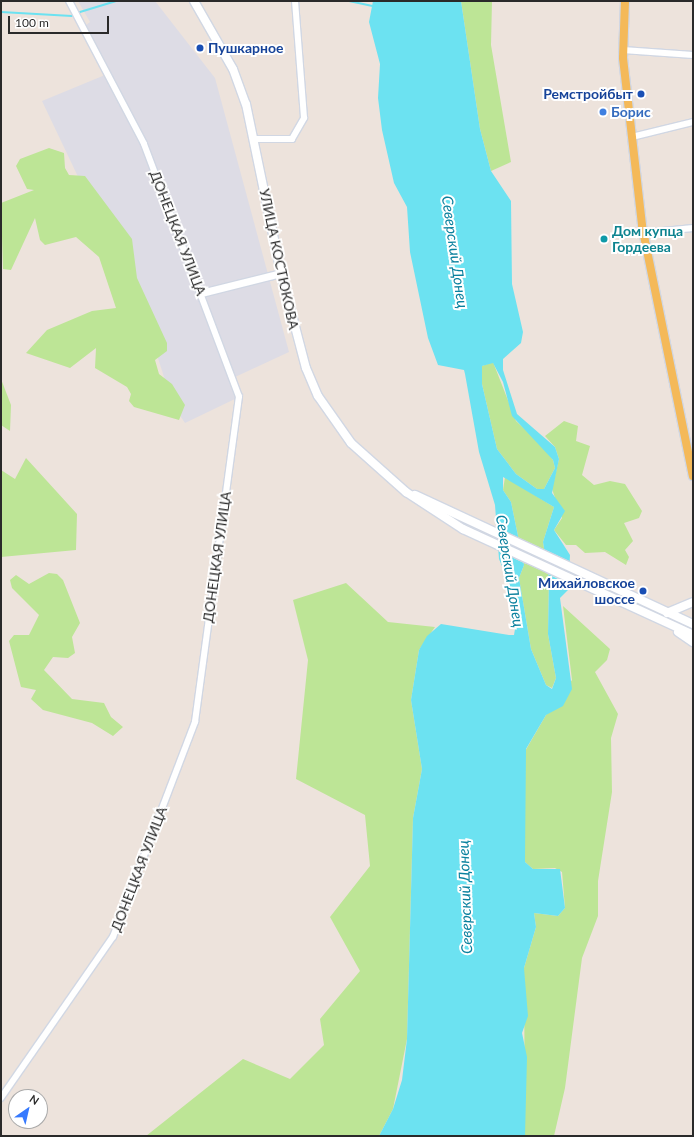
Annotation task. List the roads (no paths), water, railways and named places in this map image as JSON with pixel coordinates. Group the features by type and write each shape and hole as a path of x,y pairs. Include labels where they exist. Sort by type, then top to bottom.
{"main road":[{"name":"УЛИЦА КОСТЮКОВА","path":"194,1 233,69 246,104 281,273 297,341 318,396 351,443 406,492 464,528 596,586 693,624"},
{"path":"625,1 623,50 643,233 693,476"},
{"name":"УЛИЦА КОСТЮКОВА","path":"406,492 435,502 659,619 693,634"},
{"path":"667,613 693,602"},
{"path":"659,619 693,642"}],"street":[{"name":"ДОНЕЦКАЯ УЛИЦА","path":"1,1098 113,938 195,722 239,397 144,144 69,1"},
{"path":"253,139 292,138 304,118 295,2"},
{"path":"623,50 693,54"},
{"path":"632,137 693,122"},
{"path":"643,233 693,228"},
{"path":"201,293 281,273"}],"water":[{"name":"Северский Донец","path":"373,1 461,1 480,129 491,171 511,201 512,284 523,332 521,343 503,359 503,370 517,414 555,447 559,459 552,493 565,511 554,530 570,555 568,590 560,598 572,689 563,706 546,715 526,749 525,862 533,869 560,869 565,908 558,916 534,913 536,927 524,968 528,1016 522,1033 527,1057 525,1136 379,1136 393,1109 402,1080 407,1039 413,818 422,769 411,700 419,650 427,636 441,624 509,635 514,635 515,629 509,583 499,559 495,505 479,452 464,370 438,365 428,338 410,252 407,207 394,183 382,130 378,98 380,64 369,22","holes":["493,363 503,382 512,416 553,460 555,468 544,489 537,489 516,474 497,449 482,384 482,366","503,477 554,507 543,542 549,579 548,634 556,678 552,689 546,685 531,649 519,578 524,565 511,502 503,490"]}],"waterway":[{"path":"80,12 115,1"},
{"path":"349,1 372,6"},
{"path":"1,12 72,16"}],"place":[{"name":"Пушкарное","path":"200,48"},
{"name":"Ремстройбыт","path":"641,94"},
{"name":"Борис","path":"603,112"},
{"name":"Дом купца Гордеева","path":"604,239"},
{"name":"Михайловское шоссе","path":"643,591"}]}
